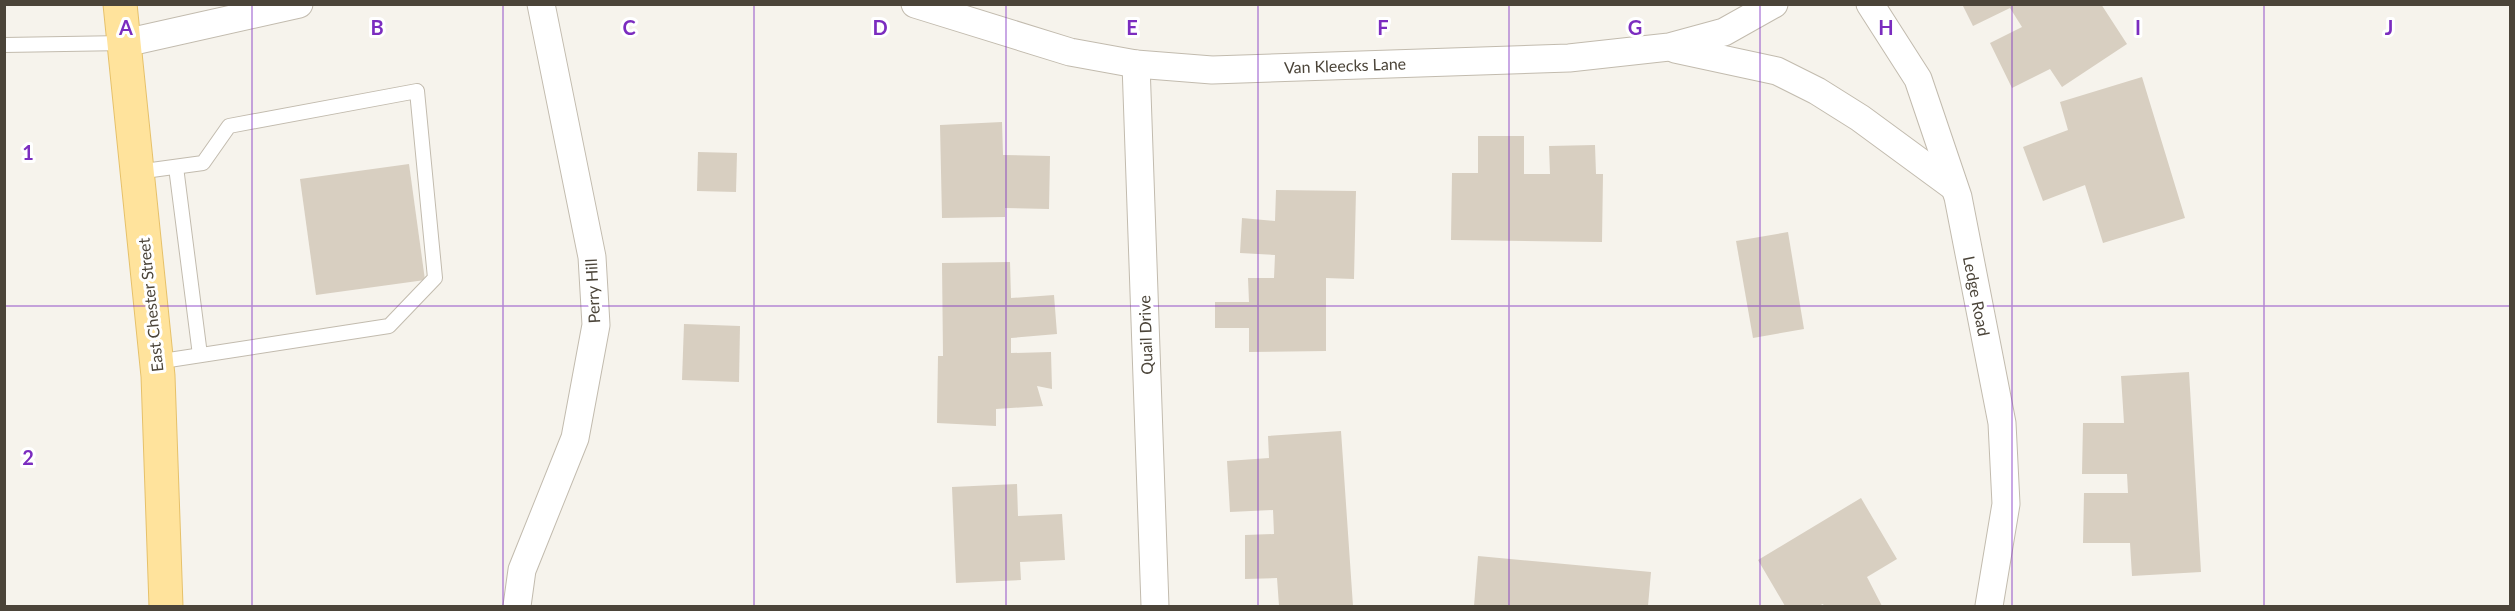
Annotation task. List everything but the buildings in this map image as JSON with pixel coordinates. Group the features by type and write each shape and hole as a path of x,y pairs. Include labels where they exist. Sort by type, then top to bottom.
{"main road":[{"name":"East Chester Street","path":"120,4 156,362 166,606"}],"street":[{"path":"125,43 299,4"},
{"name":"Perry Hill","path":"517,606 522,570 575,438 596,325 592,257 541,4"},
{"name":"Van Kleecks Lane","path":"915,4 1070,52 1136,64 1212,70 1569,58 1669,47 1724,33 1774,4"},
{"name":"Ledge Road","path":"1870,4 1918,79 1954,187 2002,423 2006,504 1989,606"},
{"path":"1669,47 1778,71 1817,91 1860,118 1954,187"},
{"name":"Quail Drive","path":"1136,64 1155,606"}],"lane":[{"path":"4,45 125,43"},
{"path":"137,172 203,163 228,126 417,91 435,278 389,326 156,362"},
{"path":"176,167 201,355"}]}
